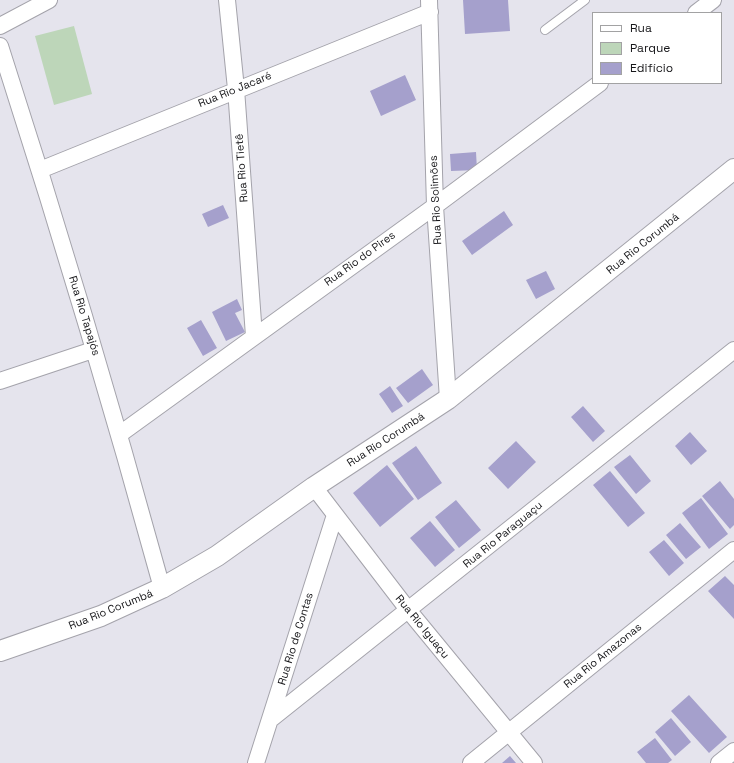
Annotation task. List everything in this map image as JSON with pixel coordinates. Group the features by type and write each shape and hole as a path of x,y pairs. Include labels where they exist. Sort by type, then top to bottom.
{"street":[{"path":"0,26 49,0"},
{"name":"Rua Rio Tietê","path":"227,0 236,89 254,336"},
{"path":"697,12 713,0"},
{"name":"Rua Rio Jacaré","path":"40,170 236,89 429,6"},
{"name":"Rua Rio Solimões","path":"429,6 435,206 448,399"},
{"name":"Rua Rio Tapajós","path":"0,46 40,170 93,350 120,434 162,588"},
{"name":"Rua Rio do Pires","path":"120,434 435,206 599,84"},
{"name":"Rua Rio Corumbá","path":"0,651 101,616 162,588 217,556 314,488 448,399 734,169"},
{"path":"1,377 93,350"},
{"name":"Rua Rio Paraguaçu","path":"271,719 409,611 734,350"},
{"name":"Rua Rio Iguaçu","path":"314,488 409,611 534,763"},
{"name":"Rua Rio de Contas","path":"256,763 335,515"},
{"name":"Rua Rio Amazonas","path":"471,763 734,550"},
{"path":"719,763 734,751"}],"lane":[{"path":"545,30 585,0"}],"green space":[{"path":"74,26 92,94 54,105 35,36"}],"building":[{"path":"463,0 508,0 510,31 465,34"},
{"path":"405,75 416,100 381,116 370,91"},
{"path":"476,152 477,170 451,171 450,154"},
{"path":"223,205 229,218 208,227 202,214"},
{"path":"504,211 513,225 472,255 462,241"},
{"path":"546,271 555,289 536,299 526,280"},
{"path":"237,299 242,310 235,313 245,332 226,341 212,312"},
{"path":"201,320 217,348 203,356 187,328"},
{"path":"422,369 433,385 408,403 396,388"},
{"path":"390,386 403,406 392,413 379,394"},
{"path":"583,406 605,431 593,442 571,417"},
{"path":"690,432 707,451 691,465 675,446"},
{"path":"516,441 536,462 508,489 488,468"},
{"path":"416,446 442,483 418,500 392,463"},
{"path":"630,455 651,481 636,494 614,467"},
{"path":"387,465 414,499 380,527 353,493"},
{"path":"610,471 645,513 628,527 593,485"},
{"path":"720,481 734,499 734,525 730,529 702,496"},
{"path":"701,498 728,534 709,549 682,513"},
{"path":"456,500 481,530 459,548 435,517"},
{"path":"430,521 455,550 435,567 410,538"},
{"path":"680,523 701,547 686,559 666,535"},
{"path":"664,540 684,563 669,576 649,552"},
{"path":"725,576 734,585 734,619 708,591"},
{"path":"689,695 727,737 709,753 671,711"},
{"path":"671,718 691,742 675,756 655,732"},
{"path":"655,738 672,760 668,763 646,763 637,752"},
{"path":"510,756 516,763 502,763"}]}
